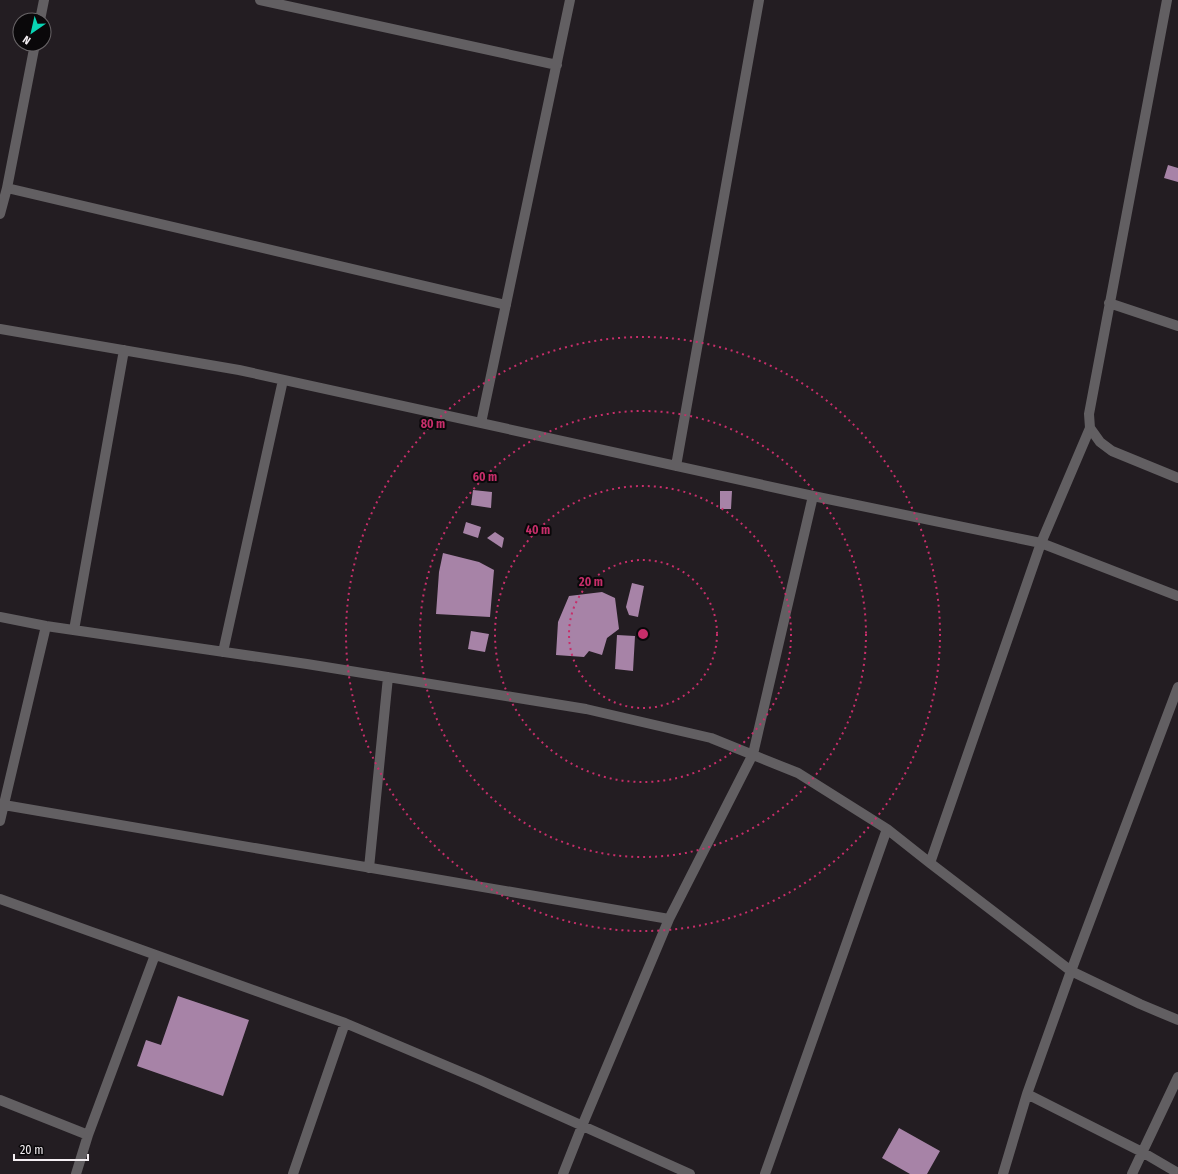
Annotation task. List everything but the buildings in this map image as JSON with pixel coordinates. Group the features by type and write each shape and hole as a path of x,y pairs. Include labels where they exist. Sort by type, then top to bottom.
{"street":[{"path":"42,12 44,0"},
{"path":"260,0 557,64"},
{"path":"481,423 570,0"},
{"path":"676,466 759,0"},
{"path":"930,863 1041,543 1090,428 1089,414 1091,400 1167,0"},
{"path":"0,214 7,188 33,52"},
{"path":"7,188 506,305"},
{"path":"1109,303 1178,326"},
{"path":"0,329 239,370 813,496 1041,543 1178,596"},
{"path":"74,630 124,350"},
{"path":"223,652 283,380"},
{"path":"1090,428 1100,442 1112,451 1178,478"},
{"path":"563,1174 669,920 753,754 813,496"},
{"path":"0,617 46,626 388,677 586,709 711,738 798,772 887,829 1071,971 1140,1004 1178,1020"},
{"path":"0,821 46,626"},
{"path":"369,868 388,677"},
{"path":"1003,1174 1027,1094 1071,971 1178,687"},
{"path":"4,805 669,920"},
{"path":"765,1174 887,829"},
{"path":"0,898 345,1024 480,1080 690,1174"},
{"path":"76,1174 88,1135 155,955"},
{"path":"293,1174 345,1024"},
{"path":"1132,1174 1178,1077"},
{"path":"1027,1094 1142,1152 1178,1174"},
{"path":"0,1100 88,1135"}]}
